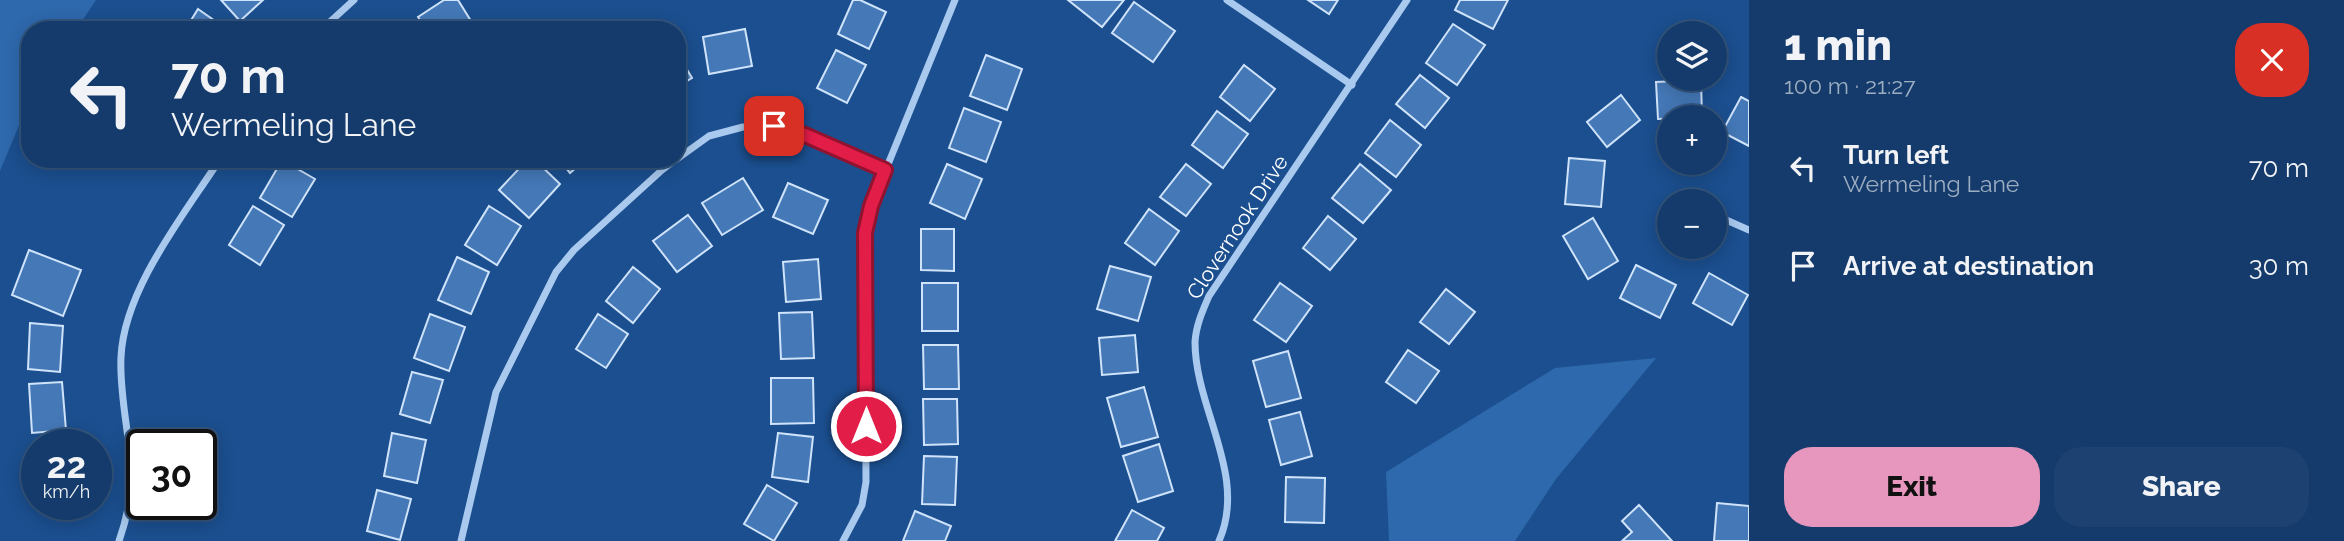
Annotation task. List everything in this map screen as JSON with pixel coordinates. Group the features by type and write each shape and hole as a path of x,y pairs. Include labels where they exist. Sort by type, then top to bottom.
{"street":[{"path":"331,21 354,0"},
{"path":"843,541 862,505 866,482 865,233 871,206 955,0"},
{"path":"1227,0 1352,85"},
{"name":"Clovernook Drive","path":"1219,541 1227,524 1228,493 1226,474 1203,394 1195,342 1198,324 1209,296 1407,0"},
{"path":"686,153 709,136 743,127 774,126 805,135 885,170"},
{"path":"119,541 128,509 131,478 121,377 123,334 133,300 151,267 214,168"},
{"path":"461,541 496,392 556,272 574,250 665,168"},
{"path":"1727,220 1749,229"}],"shaded area":[{"path":"0,0 96,0 82,21 21,21 21,121 0,171"},
{"path":"1656,358 1556,479 1515,541 1389,541 1386,472 1555,368"}],"building":[{"path":"221,0 263,0 240,21"},
{"path":"444,0 458,0 471,21 421,21 418,17"},
{"path":"853,0 860,0 886,12 869,49 838,34"},
{"path":"1068,0 1124,0 1102,27"},
{"path":"1308,0 1338,0 1329,14"},
{"path":"1460,0 1508,0 1493,29 1455,10"},
{"path":"1134,2 1175,31 1153,62 1112,33"},
{"path":"198,9 215,21 191,21"},
{"path":"1453,24 1485,45 1457,85 1426,63"},
{"path":"745,29 752,66 709,74 703,37"},
{"path":"836,50 866,65 847,103 817,88"},
{"path":"986,55 1022,69 1007,110 970,96"},
{"path":"1244,65 1275,89 1250,121 1220,97"},
{"path":"686,68 692,78 686,82"},
{"path":"1420,75 1449,98 1425,128 1396,104"},
{"path":"1656,82 1657,91 1701,91 1702,105 1657,105"},
{"path":"1621,95 1640,120 1607,147 1587,122"},
{"path":"1741,97 1749,101 1749,146 1727,135 1727,123"},
{"path":"964,108 1001,122 986,162 949,148"},
{"path":"1217,111 1248,134 1223,168 1192,145"},
{"path":"1390,120 1421,145 1396,177 1365,153"},
{"path":"1569,158 1605,161 1601,207 1565,204"},
{"path":"947,164 982,179 965,219 930,203"},
{"path":"1186,164 1211,184 1186,216 1160,197"},
{"path":"1360,164 1391,190 1363,223 1332,198"},
{"path":"277,168 296,168 315,179 292,217 260,198"},
{"path":"520,168 543,168 560,184 529,218 499,190"},
{"path":"743,178 763,210 722,235 702,203"},
{"path":"788,183 828,200 813,234 773,217"},
{"path":"253,206 284,225 260,265 229,245"},
{"path":"489,206 521,226 497,265 465,245"},
{"path":"1149,209 1179,231 1155,265 1125,243"},
{"path":"688,215 712,246 677,272 653,241"},
{"path":"1328,216 1356,239 1330,270 1303,248"},
{"path":"1593,218 1618,261 1588,279 1563,236"},
{"path":"921,229 954,229 954,271 921,270"},
{"path":"29,250 81,270 63,316 12,295"},
{"path":"457,257 489,272 471,314 438,300"},
{"path":"818,259 821,299 786,302 783,262"},
{"path":"1636,265 1676,285 1660,318 1620,298"},
{"path":"1110,266 1151,277 1138,321 1097,309"},
{"path":"633,267 660,289 633,323 606,301"},
{"path":"1709,273 1748,295 1732,325 1693,303"},
{"path":"922,283 958,283 958,331 922,331"},
{"path":"1280,283 1312,306 1286,342 1254,320"},
{"path":"1446,289 1475,312 1449,344 1420,322"},
{"path":"812,312 814,358 781,359 779,313"},
{"path":"430,314 465,327 449,371 414,358"},
{"path":"598,314 628,334 606,368 576,349"},
{"path":"30,323 63,326 60,372 28,369"},
{"path":"1135,335 1138,372 1102,375 1099,338"},
{"path":"923,345 958,345 959,389 924,389"},
{"path":"1408,350 1439,371 1416,403 1386,382"},
{"path":"1288,351 1301,398 1266,407 1253,361"},
{"path":"412,372 443,380 430,423 400,414"},
{"path":"771,378 813,378 814,423 771,424"},
{"path":"62,382 66,429 32,429 29,384"},
{"path":"1144,387 1158,437 1121,447 1107,398"},
{"path":"923,399 957,399 958,444 924,445"},
{"path":"1300,412 1312,456 1281,465 1269,420"},
{"path":"392,433 426,440 417,483 384,476"},
{"path":"778,433 813,437 808,482 772,477"},
{"path":"1159,444 1173,491 1138,502 1123,456"},
{"path":"924,456 957,457 955,505 922,504"},
{"path":"1286,477 1325,478 1324,523 1285,522"},
{"path":"767,485 797,503 774,541 744,524"},
{"path":"377,490 411,499 400,540 367,531"},
{"path":"1717,503 1749,506 1749,541 1714,541"},
{"path":"1639,505 1672,541 1622,541 1632,532 1622,521"},
{"path":"1132,510 1164,528 1157,541 1115,541"},
{"path":"915,511 951,526 945,541 903,541"}],"route":[{"path":"774,126 805,135 885,170 871,206 865,233 866,426"}]}
